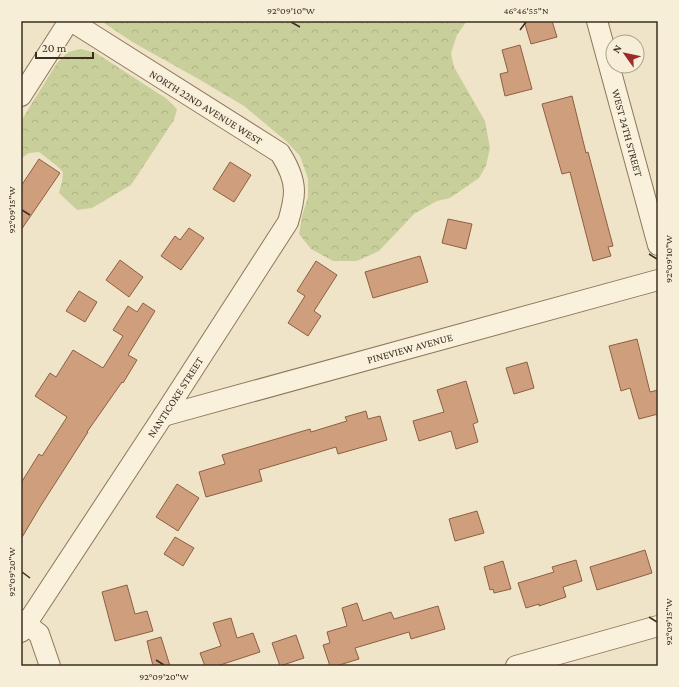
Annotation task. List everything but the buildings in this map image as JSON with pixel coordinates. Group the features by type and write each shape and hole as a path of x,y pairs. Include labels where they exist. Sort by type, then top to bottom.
{"street":[{"path":"21,96 70,21"},
{"name":"NORTH 22ND AVENUE WEST","path":"70,21 280,153"},
{"name":"WEST 24TH STREET","path":"597,21 658,245"},
{"name":"NANTICOKE STREET","path":"23,625 163,416 288,222 293,206 294,190 287,164 280,153"},
{"name":"PINEVIEW AVENUE","path":"163,416 658,280"},
{"path":"23,625 39,634 50,666"},
{"path":"516,666 658,626"}],"green space":[{"path":"101,21 467,21 457,35 451,53 454,67 485,121 490,148 486,166 479,178 450,198 437,201 414,214 379,251 357,261 333,261 311,249 299,234 302,216 308,197 308,179 300,156 287,142 244,106 134,43"},
{"path":"81,49 96,53 167,99 177,109 174,120 131,185 92,208 77,210 59,193 63,172 57,166 39,152 29,153 21,157 21,121 57,63 68,52"}]}
